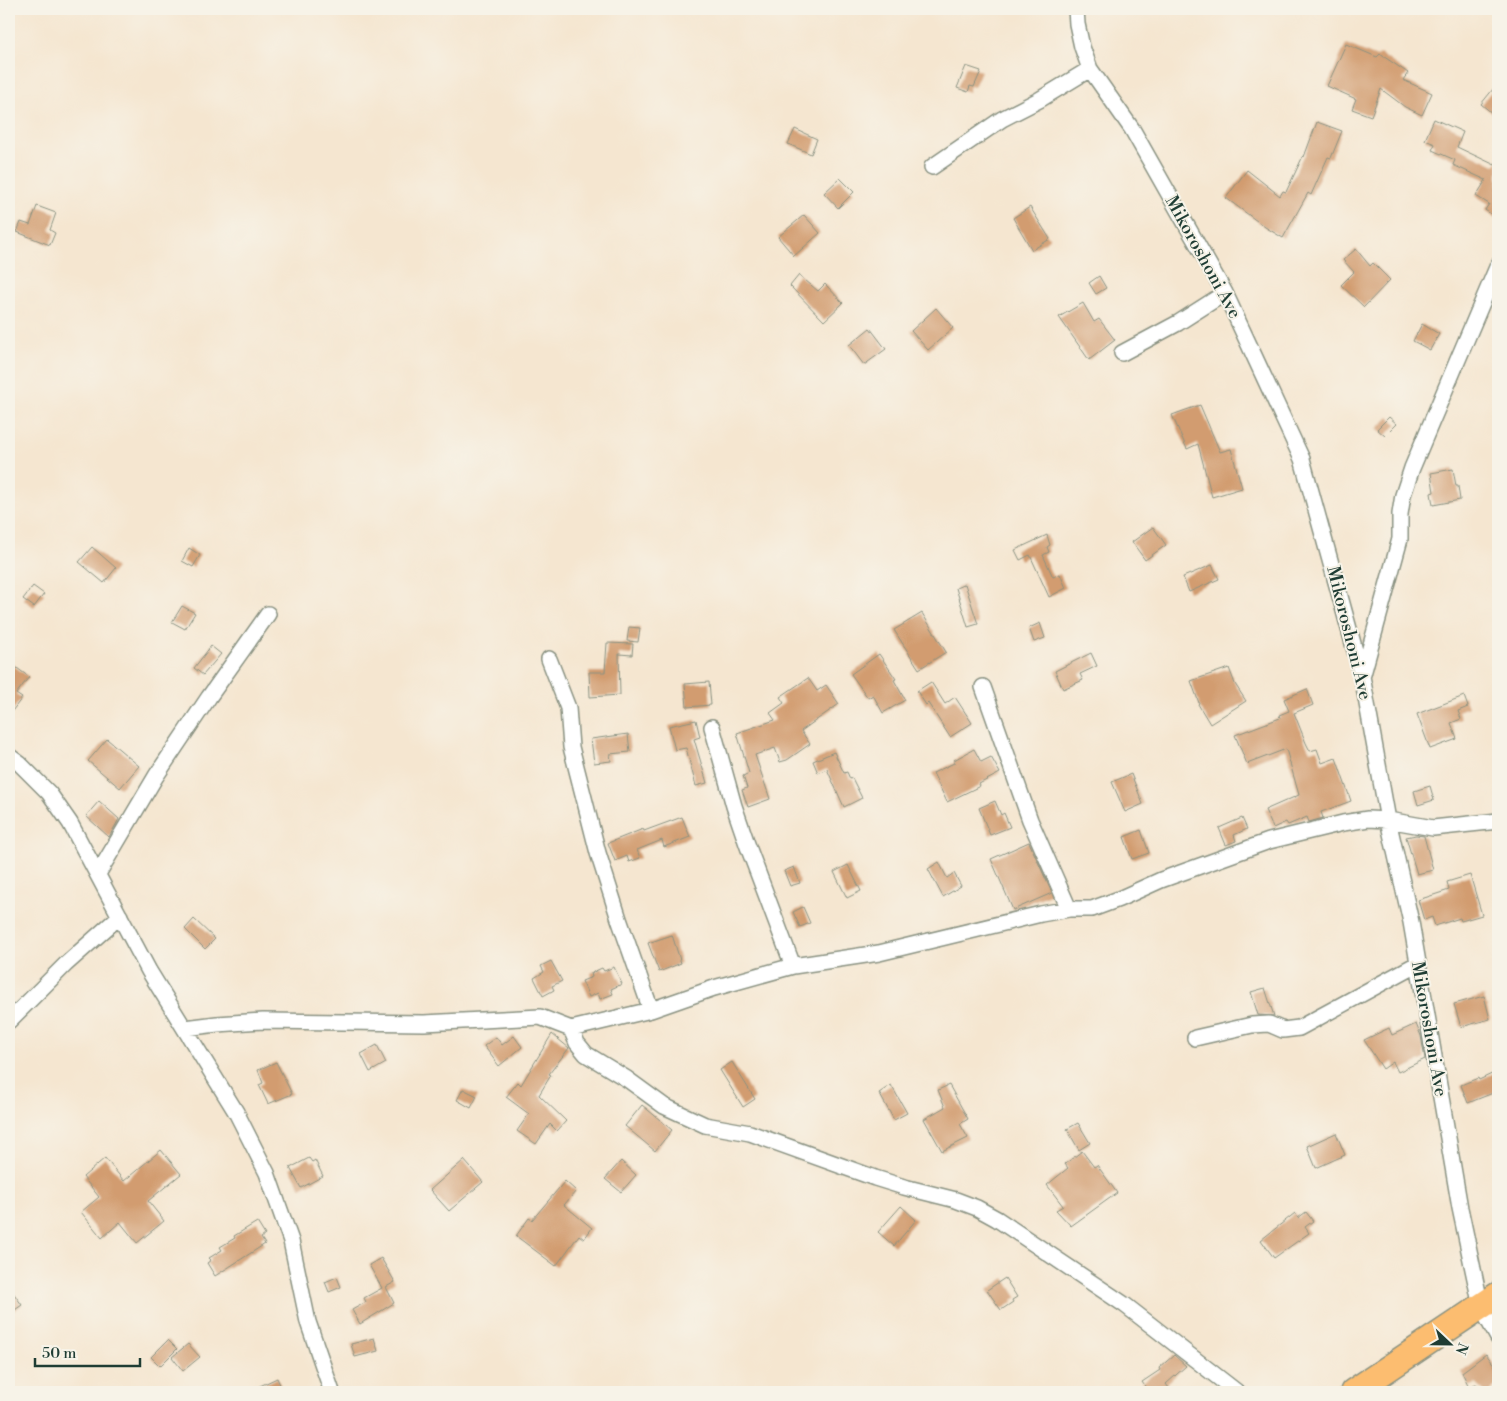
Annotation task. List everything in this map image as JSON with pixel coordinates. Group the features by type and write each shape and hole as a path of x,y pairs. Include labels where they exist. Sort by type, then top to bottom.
{"highway":[{"path":"1354,1392 1489,1301"}],"street":[{"name":"Mikoroshoni Ave","path":"1076,9 1082,47 1090,69 1132,129 1225,293 1302,459 1362,676 1388,820 1404,883 1460,1208 1489,1301 1498,1338"},
{"path":"932,167 1002,119 1039,100 1090,69"},
{"path":"1362,676 1400,539 1400,514 1403,495 1412,468 1498,265"},
{"path":"1122,353 1178,323 1225,293"},
{"path":"98,874 156,776 268,614"},
{"path":"549,660 568,708 571,747 598,854 651,1010"},
{"path":"983,687 1030,820 1069,910"},
{"path":"712,727 734,806 793,966"},
{"path":"9,756 20,764 49,793 70,823 149,971 236,1112 267,1173 291,1241 308,1322 332,1392"},
{"path":"185,1028 263,1021 424,1024 540,1017 571,1030 651,1010 714,988 793,966 878,953 1014,920 1069,910 1092,908 1119,899 1161,880 1268,841 1343,824 1368,820 1388,820 1433,828 1498,821"},
{"path":"9,1021 66,964 120,916"},
{"path":"1195,1038 1252,1025 1269,1024 1283,1030 1299,1028 1417,964"},
{"path":"571,1030 577,1043 586,1054 627,1079 664,1106 705,1125 750,1133 875,1178 956,1200 997,1219 1125,1306 1237,1392"}],"building":[{"path":"1346,44 1377,57 1380,54 1408,73 1403,80 1432,93 1422,115 1405,107 1381,89 1371,116 1352,109 1356,99 1327,86"},
{"path":"966,66 981,71 974,87 970,86 968,92 957,88"},
{"path":"1498,83 1498,118 1481,104"},
{"path":"1434,119 1463,132 1457,147 1495,165 1498,160 1498,219 1485,210 1489,204 1476,196 1486,180 1453,165 1455,160 1432,150 1435,144 1425,140"},
{"path":"1317,122 1342,131 1331,158 1328,157 1311,195 1308,193 1283,238 1226,198 1247,170 1280,196 1283,191 1286,192 1304,157"},
{"path":"795,129 817,139 811,154 788,144"},
{"path":"840,178 854,192 838,208 824,193"},
{"path":"37,206 56,213 50,230 55,233 50,245 17,232 21,222 30,225"},
{"path":"1030,207 1050,239 1032,250 1013,218"},
{"path":"804,215 820,233 794,256 778,237"},
{"path":"1356,249 1370,266 1373,263 1390,280 1364,307 1341,285 1354,272 1343,260"},
{"path":"799,275 818,291 825,284 843,303 824,321 790,286"},
{"path":"1099,276 1106,288 1096,294 1089,283"},
{"path":"1083,303 1094,322 1099,319 1115,340 1089,360 1059,317"},
{"path":"936,308 953,328 928,350 911,331"},
{"path":"1422,324 1439,334 1430,350 1413,341"},
{"path":"870,328 886,349 864,365 849,345"},
{"path":"1200,405 1220,452 1231,449 1242,488 1212,497 1198,444 1187,449 1172,415"},
{"path":"1389,417 1397,424 1385,436 1377,429"},
{"path":"1453,469 1460,500 1433,505 1431,493 1434,492 1431,473"},
{"path":"1153,527 1166,545 1145,560 1132,542"},
{"path":"1047,535 1050,545 1047,547 1049,552 1043,555 1053,577 1060,574 1066,588 1049,597 1030,555 1020,560 1015,550"},
{"path":"92,547 116,568 104,583 79,562"},
{"path":"189,548 200,555 193,567 182,561"},
{"path":"1212,565 1219,579 1189,592 1183,577"},
{"path":"965,584 978,624 968,627 956,588"},
{"path":"33,586 44,594 34,607 23,599"},
{"path":"182,606 195,613 185,629 172,622"},
{"path":"922,613 946,652 919,669 894,630"},
{"path":"1040,623 1045,638 1034,642 1029,628"},
{"path":"629,627 640,628 638,642 627,641"},
{"path":"607,643 633,644 632,655 619,654 620,695 590,697 589,672 605,672"},
{"path":"211,646 221,654 203,675 194,668"},
{"path":"1091,653 1097,666 1080,674 1083,680 1063,689 1055,671"},
{"path":"879,654 896,679 894,680 905,700 883,713 873,695 868,698 851,674"},
{"path":"9,662 29,677 16,694 22,698 9,715"},
{"path":"1229,668 1235,684 1246,701 1210,724 1198,704 1191,681"},
{"path":"808,678 817,691 826,685 839,704 801,731 810,744 787,760 780,762 775,748 755,755 770,799 748,807 742,790 747,788 743,776 749,773 737,733 775,720 770,713 784,703 780,697"},
{"path":"709,682 711,705 687,707 685,684"},
{"path":"931,682 945,704 955,697 972,723 950,737 928,703 926,705 917,691"},
{"path":"1307,689 1313,705 1294,713 1310,751 1317,749 1322,763 1336,758 1351,801 1321,812 1323,818 1309,822 1307,817 1288,825 1286,822 1273,828 1265,810 1299,795 1286,749 1247,764 1235,735 1280,718 1279,715 1289,711 1284,699"},
{"path":"1464,696 1468,707 1458,711 1461,719 1451,723 1457,739 1430,749 1417,714"},
{"path":"696,720 700,737 694,739 707,783 696,786 686,748 675,750 669,726"},
{"path":"628,734 630,752 610,754 611,761 594,763 591,739"},
{"path":"107,739 139,766 120,788 88,761"},
{"path":"974,749 981,762 991,757 1000,773 979,784 980,786 947,802 933,773 954,763 954,760"},
{"path":"834,752 844,773 847,772 850,779 852,778 862,798 844,807 827,769 818,773 813,761"},
{"path":"1131,774 1143,804 1125,812 1112,782"},
{"path":"1430,786 1434,800 1418,805 1414,791"},
{"path":"99,801 119,819 109,837 86,816"},
{"path":"995,801 1001,815 1004,813 1010,827 990,835 979,808"},
{"path":"682,817 690,837 664,847 662,840 637,850 640,858 629,862 627,856 615,861 608,843 643,829 644,831"},
{"path":"1242,818 1247,829 1234,835 1236,841 1226,845 1219,828"},
{"path":"1141,830 1149,853 1132,859 1124,837"},
{"path":"1424,836 1433,870 1417,874 1406,837"},
{"path":"1029,842 1052,893 1013,910 991,859"},
{"path":"939,862 947,878 954,873 961,886 943,897 928,869"},
{"path":"848,865 861,891 847,898 834,872"},
{"path":"794,867 800,883 790,886 784,871"},
{"path":"1470,875 1482,915 1461,921 1460,918 1435,926 1432,917 1424,920 1418,900 1449,890 1447,882"},
{"path":"803,907 810,923 800,927 793,912"},
{"path":"194,919 215,939 205,949 185,929"},
{"path":"672,935 681,963 659,972 648,943"},
{"path":"551,961 562,981 552,986 554,990 543,996 534,978 544,972 541,966"},
{"path":"614,967 622,984 611,989 613,994 600,999 598,993 589,997 582,981 592,977 591,973 602,968 604,971"},
{"path":"1265,988 1274,1016 1258,1015 1251,992"},
{"path":"1484,996 1490,1019 1461,1027 1454,1004"},
{"path":"1416,1024 1421,1036 1425,1059 1398,1072 1393,1062 1383,1069 1364,1040 1389,1028 1392,1035"},
{"path":"552,1034 569,1048 549,1074 551,1075 539,1095 566,1121 557,1131 550,1124 536,1144 517,1131 529,1114 506,1097 518,1082 521,1085"},
{"path":"514,1036 522,1047 499,1066 484,1046 496,1037 502,1045"},
{"path":"377,1045 386,1063 370,1072 361,1054"},
{"path":"276,1062 292,1094 268,1104 259,1085 263,1083 258,1070"},
{"path":"732,1062 755,1099 743,1107 720,1070"},
{"path":"1498,1071 1498,1091 1468,1103 1461,1085 1478,1078 1479,1080"},
{"path":"891,1085 907,1113 894,1120 879,1093"},
{"path":"949,1085 968,1119 960,1124 968,1138 942,1151 924,1119 945,1107 938,1090"},
{"path":"463,1089 477,1096 471,1108 457,1100"},
{"path":"642,1105 672,1130 655,1151 625,1126"},
{"path":"1078,1123 1090,1143 1079,1150 1067,1129"},
{"path":"1336,1133 1345,1155 1316,1168 1307,1146"},
{"path":"161,1150 181,1174 148,1201 164,1221 137,1243 120,1222 102,1238 81,1212 99,1197 83,1177 105,1158 124,1181"},
{"path":"1082,1151 1094,1167 1097,1165 1117,1193 1071,1226 1056,1210 1063,1206 1047,1185 1068,1168 1065,1164"},
{"path":"309,1158 312,1162 315,1160 323,1176 301,1188 290,1168"},
{"path":"464,1160 483,1182 449,1211 430,1190"},
{"path":"621,1161 636,1175 621,1192 605,1179"},
{"path":"565,1181 576,1191 564,1205 592,1228 584,1239 579,1235 556,1266 516,1236 529,1218 532,1220"},
{"path":"901,1206 916,1220 894,1246 878,1232"},
{"path":"1306,1212 1313,1221 1305,1227 1309,1233 1274,1258 1261,1240 1295,1213 1298,1218"},
{"path":"257,1222 265,1235 261,1238 265,1244 215,1276 207,1263 211,1260 209,1258 222,1250 220,1247 235,1238 234,1236"},
{"path":"381,1258 395,1282 386,1287 394,1303 360,1324 352,1310 366,1302 364,1298 382,1288 369,1265"},
{"path":"337,1277 341,1287 329,1292 325,1282"},
{"path":"1005,1278 1017,1297 1001,1310 987,1290"},
{"path":"9,1287 22,1305 9,1314"},
{"path":"374,1338 378,1351 355,1357 351,1344"},
{"path":"168,1340 177,1349 160,1366 151,1357"},
{"path":"188,1344 200,1357 183,1371 172,1357"},
{"path":"1486,1354 1498,1370 1498,1383 1490,1392 1485,1392 1476,1384 1469,1387 1462,1372"},
{"path":"1174,1355 1186,1366 1166,1384 1172,1392 1149,1392 1142,1382 1160,1370 1159,1368"},
{"path":"277,1378 282,1389 275,1392 247,1392"}]}
